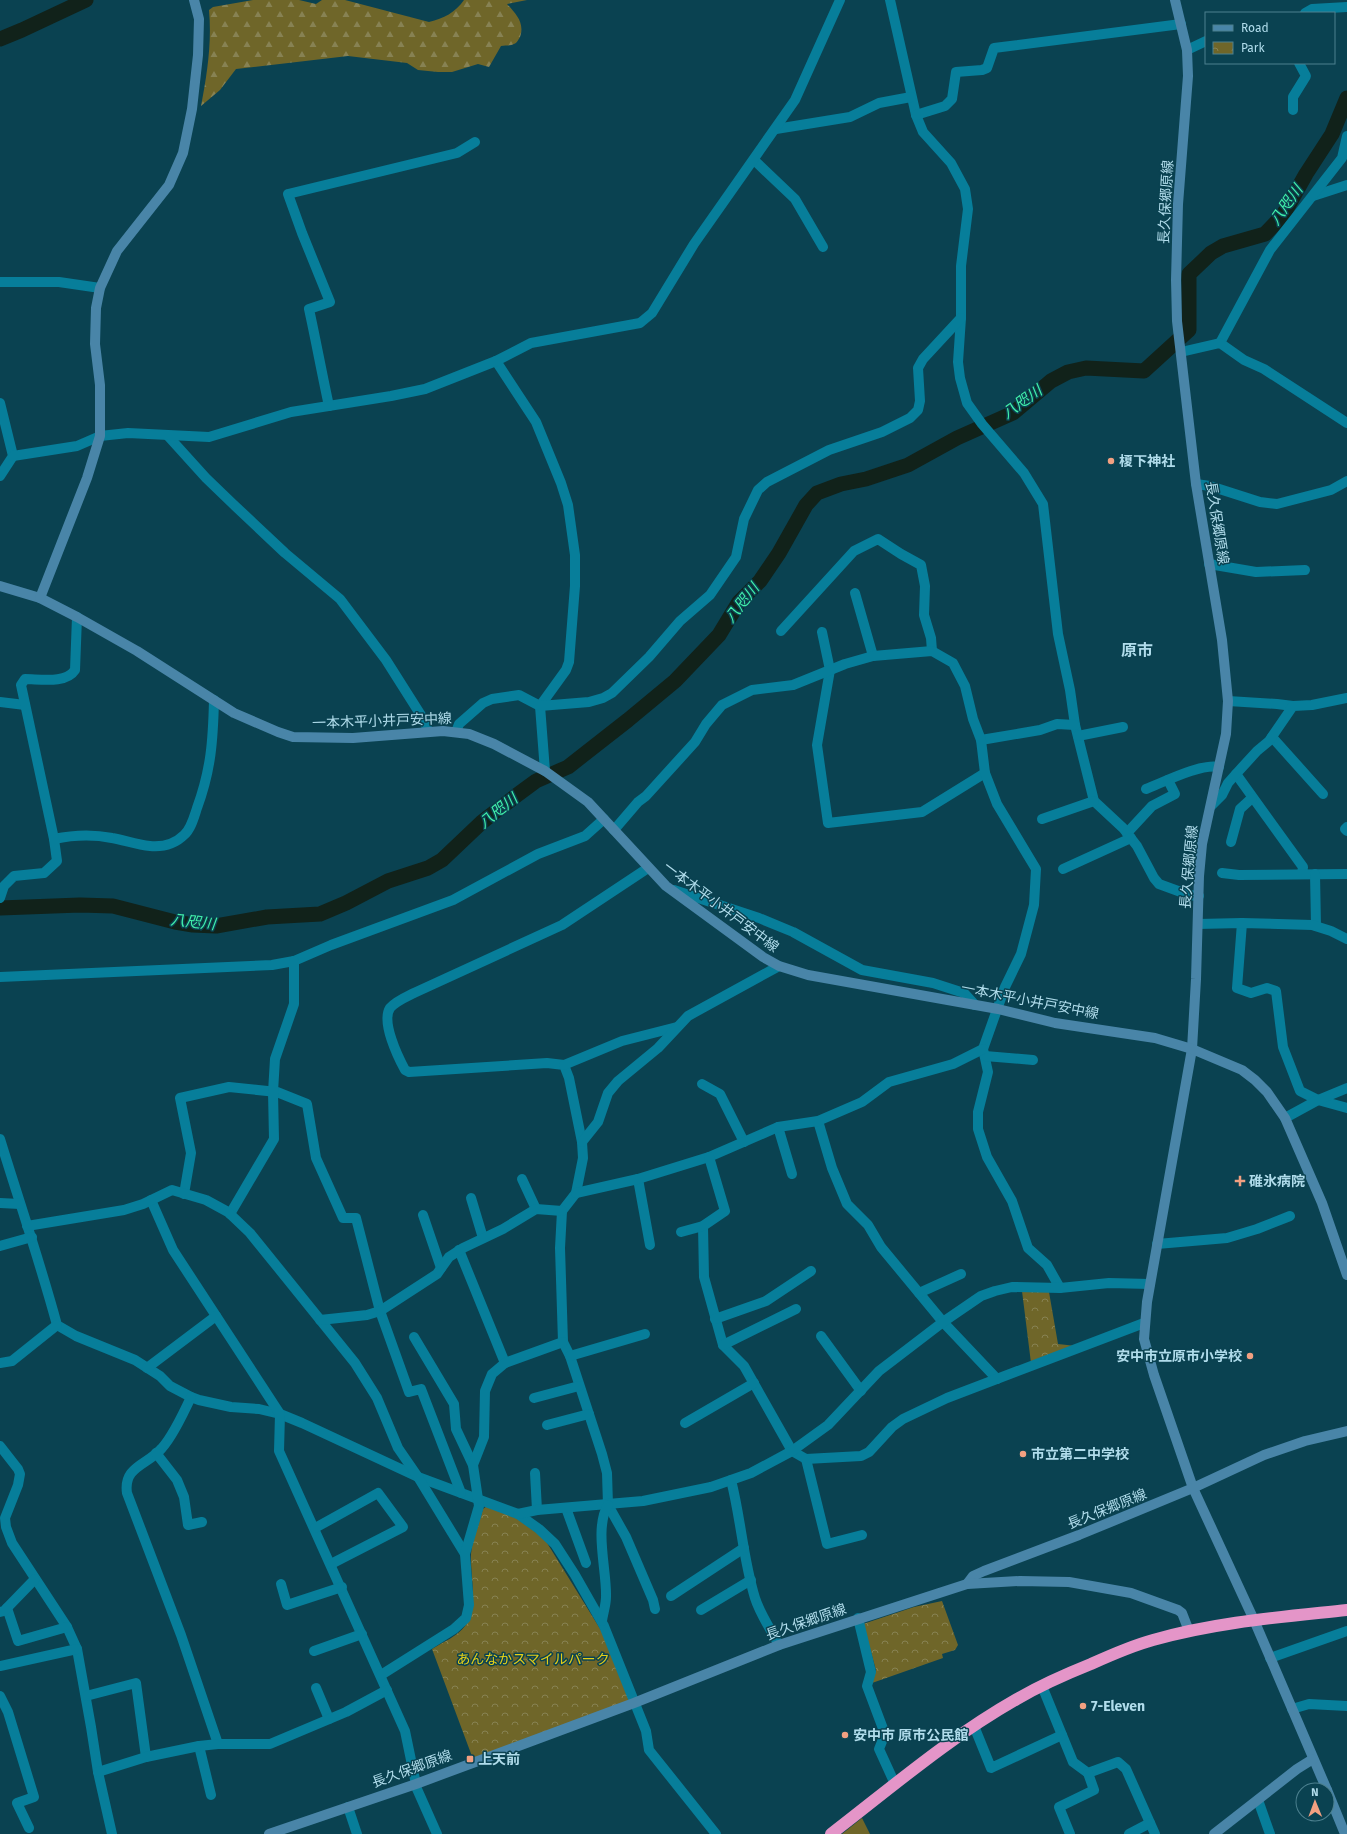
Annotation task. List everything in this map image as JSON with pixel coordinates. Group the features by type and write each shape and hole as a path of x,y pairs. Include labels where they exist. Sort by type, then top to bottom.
{"highway":[{"path":"831,1834 974,1726 1042,1686 1125,1649 1189,1631 1254,1620 1347,1610"}],"main road":[{"path":"40,598 87,478 100,436 100,385 95,344 96,308 100,288 117,251 169,185 183,154 192,109 198,55 199,19 194,0"},
{"name":"長久保郷原線","path":"1175,0 1187,50 1188,76 1178,204 1176,280 1177,321 1196,484 1222,640 1228,701 1226,734 1202,844 1192,1049 1150,1284 1144,1323 1144,1339 1154,1375 1193,1488 1254,1620 1323,1782"},
{"name":"一本木平小井戸安中線","path":"0,586 40,598 77,616 137,651 246,719 293,736 353,738 428,731 456,732 469,734 494,744 545,771 588,802 648,868 670,889 762,957 779,966 808,975 975,1004 1055,1023 1155,1038 1192,1049 1242,1070 1256,1080 1267,1092 1285,1118 1322,1203 1347,1275"},
{"name":"長久保郷原線","path":"269,1834 416,1784 634,1703 779,1645 858,1618 967,1584 973,1576 984,1571 1079,1535 1193,1488 1264,1455 1305,1441 1347,1431"},
{"path":"967,1584 1020,1581 1069,1582 1131,1593 1178,1610 1182,1614 1189,1631"},
{"path":"1214,1834 1297,1769 1313,1759"},
{"name":"長久保郷原線","path":"1335,1810 1345,1834"}],"street":[{"path":"13,456 77,446 100,436 128,433 209,437 292,412 425,389 496,361 531,343 640,323 652,313 694,244 795,100 840,0"},
{"path":"890,0 916,115 923,132 951,163 965,190 968,209 961,266 961,318 958,362 960,378 967,403 982,424 1024,473 1043,504 1058,634 1069,685 1075,725 1094,801 1137,846 1154,878 1159,884 1189,896 1199,896"},
{"path":"1307,12 1312,9 1347,7"},
{"path":"916,115 945,106 952,99 956,72 982,70 987,68 994,48 1181,24"},
{"path":"1187,50 1205,41"},
{"path":"1293,110 1293,97 1306,76 1299,64"},
{"path":"776,129 850,117 879,103 911,97"},
{"path":"1220,343 1270,250 1342,158 1347,136"},
{"path":"329,406 309,309 330,302 288,194 458,152 475,142"},
{"path":"754,160 795,199 823,247"},
{"path":"1313,196 1347,185"},
{"path":"0,282 59,282 100,288"},
{"path":"456,732 459,724 483,703 492,699 520,695 540,706 589,702 603,698 612,693 649,657 680,621 710,595 736,557 744,519 758,490 767,482 829,450 882,432 910,418 918,410 920,401 918,368 961,318"},
{"path":"1181,352 1220,343 1244,360 1264,369 1347,423"},
{"path":"496,361 536,422 561,483 568,505 575,555 575,586 569,662 566,670 540,706 545,771"},
{"path":"0,403 13,456 0,476"},
{"path":"168,436 206,478 233,504 285,552 340,599 386,660 424,720 428,731"},
{"path":"1196,484 1210,486 1260,502 1277,504 1331,490 1347,481"},
{"path":"781,631 854,551 878,539 901,554 921,564 925,586 924,615 931,638 932,651"},
{"path":"1209,564 1256,572 1305,570"},
{"path":"856,593 873,656"},
{"path":"0,898 4,886 14,876 44,873 57,861 54,839 21,685 26,679 62,679 72,674 75,670 77,616"},
{"path":"822,632 830,670 816,744 828,823 922,812 985,773"},
{"path":"614,830 638,802 646,796 695,742 706,724 722,705 752,690 793,685 830,670 873,656 932,651 953,663 965,686 973,719 981,740 985,773 997,804 1036,869 1034,905 1021,954 1005,987 984,1052 988,1072 978,1112 978,1129 987,1157 1012,1201 1028,1248 1047,1265 1060,1288"},
{"path":"1228,701 1293,706 1312,705 1347,698"},
{"path":"54,839 80,835 109,837 151,846 176,842 185,834 194,818 206,785 211,761 213,740 214,700"},
{"path":"0,702 25,705"},
{"path":"1211,806 1222,795 1228,783 1272,737 1293,706"},
{"path":"981,740 1040,730 1057,724 1075,725"},
{"path":"1078,736 1123,727"},
{"path":"1272,737 1323,794"},
{"path":"1146,789 1212,765 1219,767"},
{"path":"1236,774 1303,867 1302,874"},
{"path":"1063,869 1129,836 1152,806 1175,794 1168,780"},
{"path":"1231,842 1240,809 1252,798"},
{"path":"1042,818 1094,801"},
{"path":"0,977 272,965 294,961 331,945 453,900 538,854 585,836 604,819"},
{"path":"1347,826 1345,829 1347,831"},
{"path":"648,868 562,925 398,1001 391,1008 388,1014 388,1028 396,1054 405,1070 409,1072 547,1063 564,1065 622,1041 677,1027"},
{"path":"1222,873 1239,875 1347,874"},
{"path":"1315,874 1316,926"},
{"path":"670,889 759,918 793,932 862,970 933,983 964,993 975,1004"},
{"path":"1242,923 1237,988 1251,993 1267,988 1276,991 1283,1047 1300,1091 1318,1100 1347,1108"},
{"path":"1198,924 1242,923 1316,926 1347,938"},
{"path":"230,1214 274,1139 273,1092 275,1059 294,1004 294,961"},
{"path":"582,1142 598,1122 608,1093 618,1081 658,1048 677,1027 693,1013 779,966"},
{"path":"576,1193 638,1179 710,1157 778,1127 818,1121 862,1102 889,1082 953,1064 984,1052 1033,1060"},
{"path":"564,1065 569,1078 582,1142 583,1158 576,1193 562,1211 560,1248 563,1342 570,1356 607,1473 608,1505 626,1537 654,1600 655,1609"},
{"path":"702,1084 720,1094 744,1142"},
{"path":"184,1194 191,1153 180,1098 229,1086 273,1092 307,1104 316,1158 343,1218 356,1218 380,1311 409,1392 421,1389 461,1493"},
{"path":"1285,1118 1318,1100 1347,1088"},
{"path":"818,1121 832,1168 846,1204 868,1224 881,1247 943,1322 997,1379"},
{"path":"778,1127 792,1174"},
{"path":"0,1139 27,1226 32,1237 57,1325 76,1336 135,1360 160,1376 170,1386 191,1397 231,1407 259,1409 280,1414 302,1422 418,1477 518,1514 539,1529 555,1544 575,1574 602,1621 646,1731 649,1750 716,1834"},
{"path":"681,1232 703,1226 725,1211 710,1157"},
{"path":"638,1179 650,1245"},
{"path":"522,1180 536,1209"},
{"path":"27,1226 124,1210 172,1190 206,1200 230,1214 250,1234 355,1363 377,1398 398,1448 418,1477 465,1554"},
{"path":"471,1198 483,1238"},
{"path":"151,1200 173,1250 280,1414 279,1451 342,1587 405,1731 421,1801 437,1834"},
{"path":"0,1203 20,1204"},
{"path":"320,1320 367,1315 380,1311 437,1274 449,1257 459,1250 503,1229 536,1209 562,1211"},
{"path":"423,1215 441,1268"},
{"path":"1157,1244 1227,1238 1257,1229 1290,1216"},
{"path":"703,1226 704,1277 723,1345 744,1366 792,1451 806,1459 861,1456 869,1452 892,1426 903,1419 947,1398 1144,1323"},
{"path":"0,1246 32,1237"},
{"path":"459,1250 505,1364"},
{"path":"715,1318 766,1301 811,1271"},
{"path":"919,1293 961,1274"},
{"path":"518,1514 537,1510 608,1505 651,1499 711,1487 751,1473 792,1451 828,1425 879,1371 943,1322 981,1296 1012,1287 1060,1288 1109,1283 1150,1284"},
{"path":"723,1345 796,1309"},
{"path":"147,1368 216,1316"},
{"path":"0,1363 12,1361 57,1325"},
{"path":"570,1356 645,1334"},
{"path":"821,1336 861,1391"},
{"path":"380,1675 454,1629 466,1618 469,1605 465,1554 479,1506 472,1465 456,1429 454,1404 414,1337"},
{"path":"472,1465 484,1437 485,1391 492,1374 505,1364 563,1342"},
{"path":"685,1423 754,1383"},
{"path":"534,1398 580,1386"},
{"path":"191,1397 163,1448 132,1471 128,1477 126,1485 127,1493 183,1643 218,1744"},
{"path":"547,1425 589,1414"},
{"path":"0,1446 18,1469 20,1474 18,1485 5,1518 6,1527 12,1543 67,1627 77,1649 98,1772 112,1834"},
{"path":"156,1453 177,1480 184,1497 188,1525 202,1522"},
{"path":"806,1459 827,1544 862,1535"},
{"path":"535,1473 537,1510"},
{"path":"731,1480 739,1510 744,1548 756,1599 779,1645"},
{"path":"314,1528 378,1493 403,1527 331,1564"},
{"path":"602,1621 606,1597 602,1553 603,1512 608,1505"},
{"path":"566,1508 586,1564"},
{"path":"671,1596 744,1548"},
{"path":"35,1579 4,1610 18,1642 67,1627"},
{"path":"701,1610 751,1580"},
{"path":"280,1584 287,1605 342,1587"},
{"path":"858,1618 871,1672 867,1686 885,1734 880,1749 896,1784"},
{"path":"1270,1658 1347,1631"},
{"path":"314,1651 362,1634"},
{"path":"0,1666 77,1649"},
{"path":"86,1696 136,1683 146,1757"},
{"path":"1042,1686 1073,1762 1088,1773 1094,1790 1059,1807 1070,1834"},
{"path":"316,1688 329,1719"},
{"path":"98,1772 146,1757 199,1746 218,1744 270,1744 346,1712 387,1690"},
{"path":"0,1696 8,1712 34,1797 17,1803 29,1828"},
{"path":"1292,1709 1309,1704 1347,1706"},
{"path":"974,1726 991,1768 1062,1735"},
{"path":"199,1746 211,1795"},
{"path":"1088,1773 1118,1762 1126,1770 1155,1834"},
{"path":"1258,1800 1270,1834"},
{"path":"348,1807 357,1834"},
{"path":"1129,1834 1150,1823"}],"green space":[{"path":"253,0 299,0 316,4 322,0 345,0 429,22 440,19 449,14 464,0 527,0 507,4 519,19 521,27 520,37 515,44 501,46 489,67 478,64 452,72 438,72 418,70 407,63 348,56 236,69 220,90 201,106 210,35 209,10 213,7"},
{"path":"1022,1291 1049,1292 1058,1344 1076,1346 1031,1363"},
{"name":"あんなかスマイルパーク","path":"487,1506 516,1518 544,1538 607,1640 630,1701 473,1759 432,1649 462,1630 469,1618 473,1600 471,1554 474,1537 483,1509"},
{"path":"942,1601 958,1645 955,1650 942,1654 943,1658 872,1683 876,1670 863,1624 914,1607"},
{"path":"862,1818 870,1834 842,1834"}],"waterway":[{"path":"0,39 86,0"},
{"name":"八咫川","path":"0,908 80,905 113,906 175,922 193,925 216,926 267,917 320,914 346,903 388,881 428,868 442,860 482,822 517,795 536,781 568,767 675,681 719,635 739,602 760,581 779,553 806,505 817,493 841,484 866,479 908,465 957,438 1013,413 1051,381 1068,372 1086,368 1144,371 1189,330 1189,274 1211,253 1223,246 1265,234 1283,215 1306,174 1332,134 1347,98"}],"place":[{"name":"榎下神社","path":"1111,461"},
{"name":"碓氷病院","path":"1240,1181"},
{"name":"安中市立原市小学校","path":"1250,1356"},
{"name":"市立第二中学校","path":"1023,1454"},
{"name":"7-Eleven","path":"1083,1706"},
{"name":"安中市 原市公民館","path":"845,1735"},
{"name":"上天前","path":"470,1759"}],"district":[{"name":"原市","path":"1137,650"}]}
